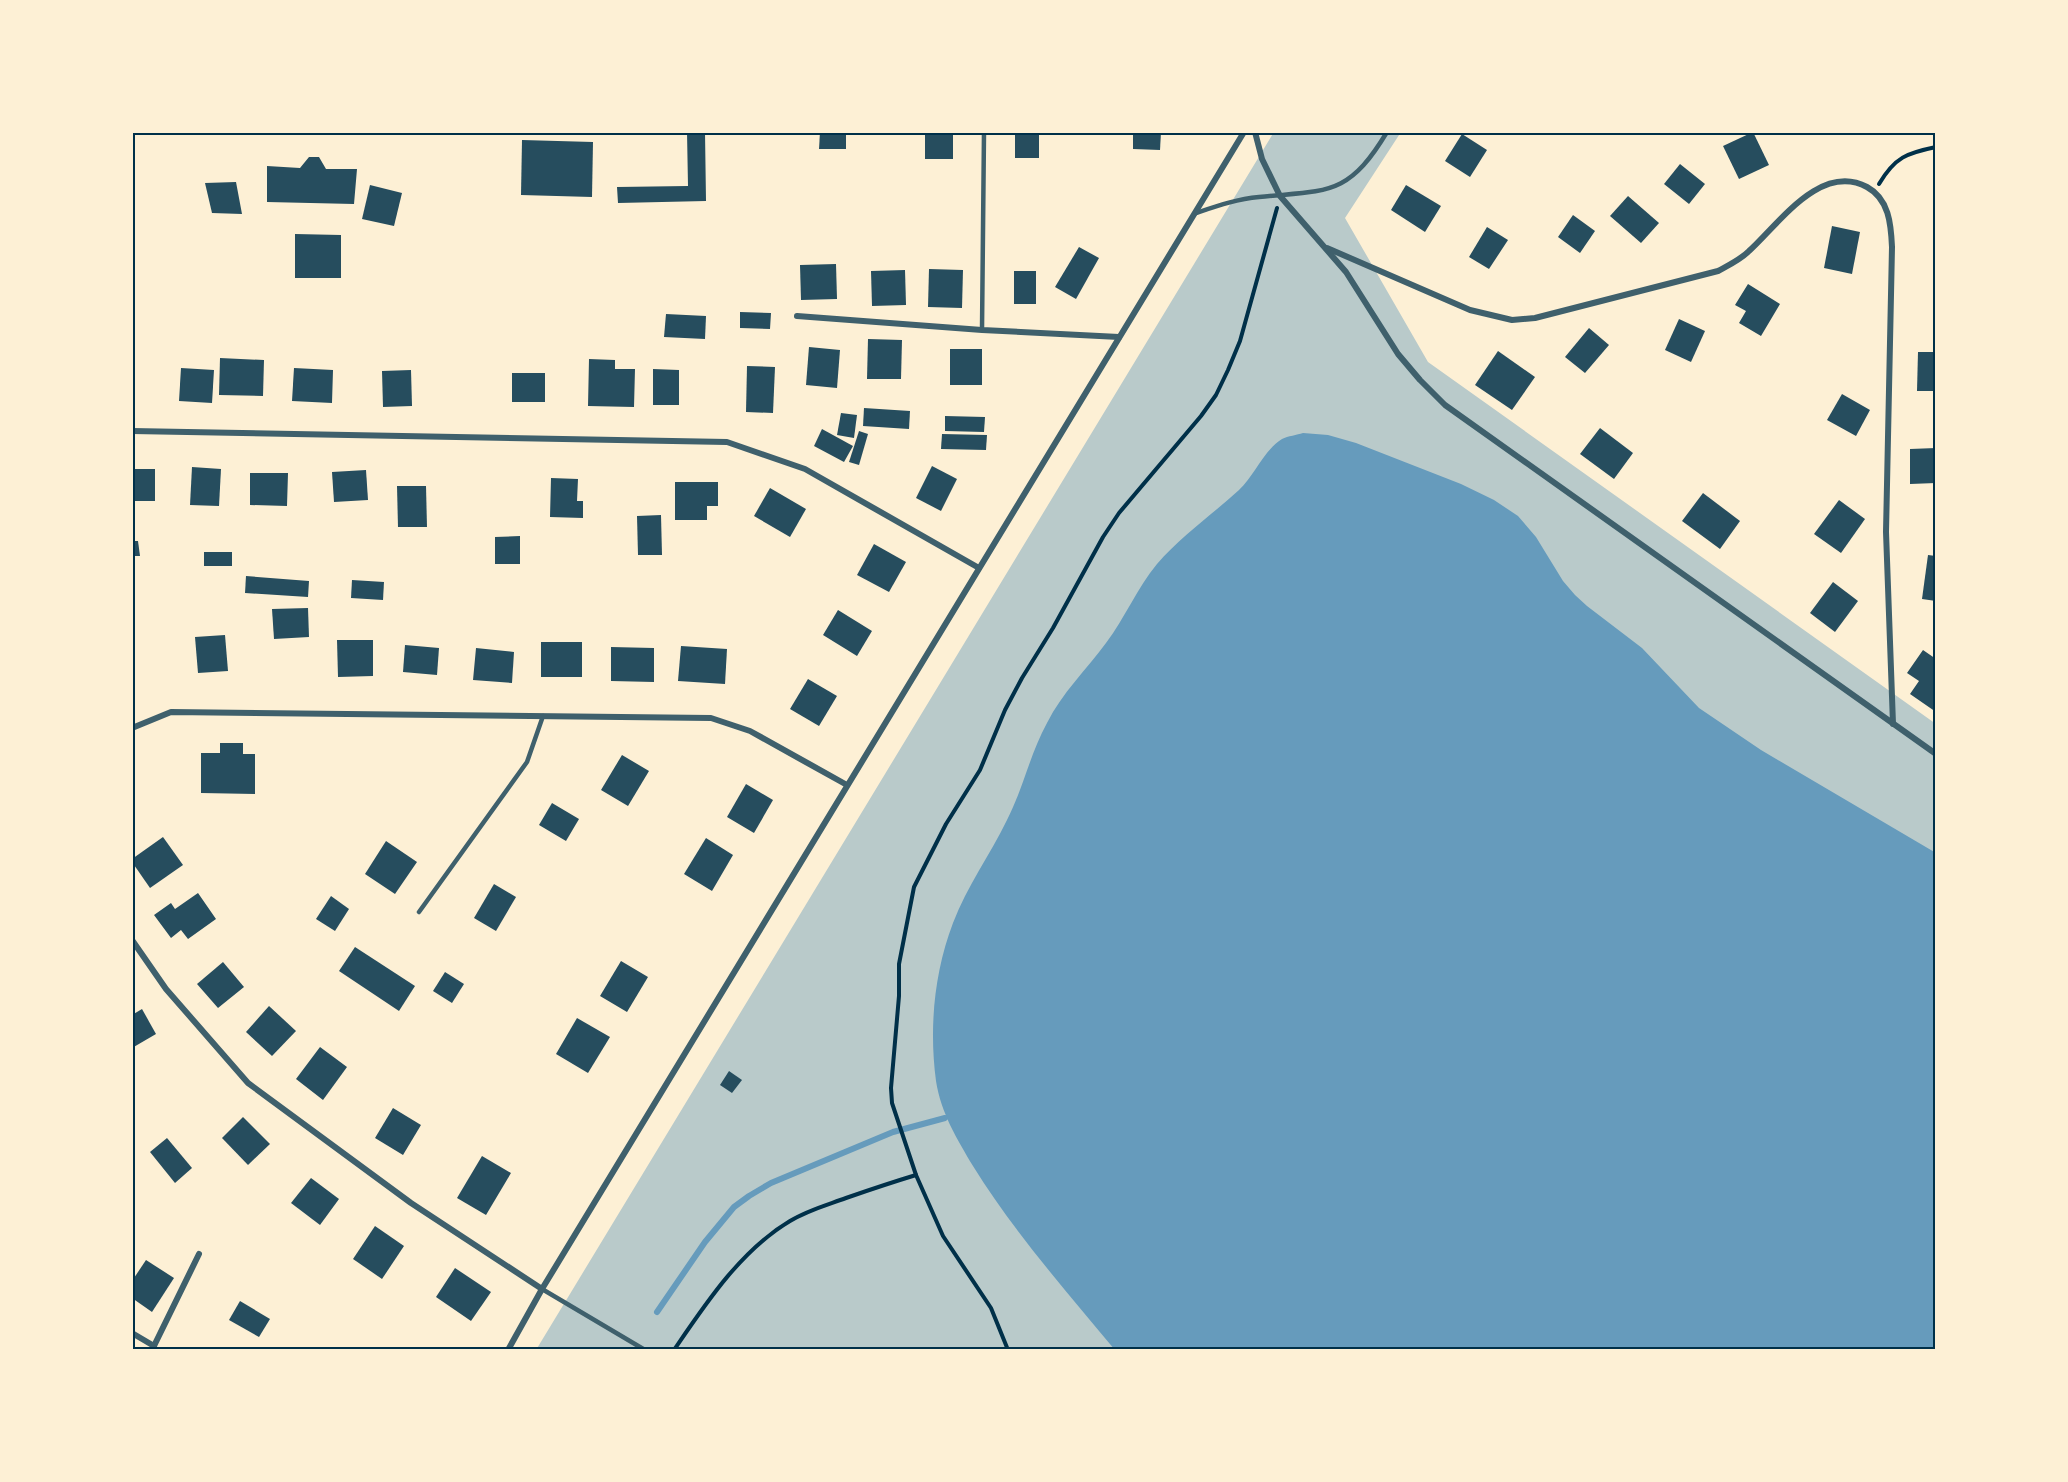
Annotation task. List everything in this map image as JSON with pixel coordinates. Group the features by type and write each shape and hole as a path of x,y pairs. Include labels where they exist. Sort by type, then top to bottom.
{"street":[{"path":"508,1350 542,1289 1244,132"},
{"path":"1255,132 1262,159 1280,196 1327,248 1352,280 1398,354 1445,405 1936,754"},
{"path":"1327,248 1470,310 1512,320 1535,318 1718,271 1736,262 1794,205 1824,186 1851,182 1874,191 1883,201 1889,216 1892,248 1886,532 1893,724"},
{"path":"796,316 982,330 1119,337"},
{"path":"132,431 727,442 805,469 979,568"},
{"path":"132,728 171,712 711,717 750,731 848,785"},
{"path":"132,940 166,990 248,1083 411,1203 542,1289"},
{"path":"132,1333 153,1348 199,1254"}],"lane":[{"path":"982,330 984,132"},
{"path":"1195,213 1238,200 1317,192 1333,188 1360,170 1387,132"},
{"path":"419,912 527,762 543,716"},
{"path":"542,1289 645,1350"}],"path":[{"path":"1874,191 1898,160 1916,151 1936,147"},
{"path":"1008,1350 992,1308 943,1236 916,1174 892,1103 899,964 914,887 946,825 980,770 1005,710 1022,678 1053,628 1103,537 1119,513 1201,416 1215,395 1240,340 1280,196"},
{"path":"674,1350 694,1320 744,1258 766,1238 791,1220 814,1209 916,1174"}],"shaded area":[{"path":"1274,132 1401,132 1345,218 1428,362 1936,724 1936,1350 536,1350"}],"water":[{"path":"1303,433 1328,435 1356,443 1461,484 1494,500 1518,516 1536,537 1563,581 1575,595 1642,648 1699,708 1761,750 1936,853 1936,1350 1115,1350 1041,1261 989,1190 950,1125 936,1081 933,1021 937,981 953,923 1007,820 1041,735 1053,712 1113,633 1150,573 1176,544 1239,490 1275,444 1284,438"}],"building":[{"path":"687,132 705,132 706,201 618,203 617,187 688,186"},
{"path":"820,132 846,132 846,149 819,149"},
{"path":"925,132 953,132 953,159 925,159"},
{"path":"1015,132 1039,132 1039,158 1015,158"},
{"path":"1133,132 1161,132 1160,150 1133,149"},
{"path":"1753,132 1769,165 1739,179 1723,146"},
{"path":"1462,134 1487,150 1470,177 1445,161"},
{"path":"522,140 593,142 592,197 521,195"},
{"path":"309,157 319,157 326,169 357,169 354,204 267,202 267,166 300,168"},
{"path":"1680,164 1705,184 1689,204 1664,184"},
{"path":"236,182 242,214 212,213 205,183"},
{"path":"370,185 402,193 394,226 362,219"},
{"path":"1406,185 1441,206 1425,232 1391,210"},
{"path":"1628,196 1659,223 1641,243 1610,216"},
{"path":"1573,215 1595,231 1580,253 1558,237"},
{"path":"1832,226 1860,232 1852,274 1824,268"},
{"path":"1487,227 1508,240 1489,269 1469,257"},
{"path":"295,234 341,235 341,278 295,278"},
{"path":"1079,247 1099,258 1076,299 1055,287"},
{"path":"836,264 837,299 801,300 800,265"},
{"path":"929,269 963,270 962,308 928,307"},
{"path":"905,270 906,305 872,306 871,271"},
{"path":"1014,271 1036,271 1036,304 1014,304"},
{"path":"1748,284 1780,304 1761,336 1739,323 1746,311 1735,305"},
{"path":"740,312 771,313 770,329 740,328"},
{"path":"666,314 706,316 705,339 664,337"},
{"path":"1679,319 1705,331 1691,362 1665,350"},
{"path":"1589,328 1609,345 1585,373 1565,357"},
{"path":"868,339 902,340 901,379 867,379"},
{"path":"809,347 840,350 837,388 806,385"},
{"path":"950,349 982,349 982,385 950,385"},
{"path":"1498,351 1535,377 1512,410 1475,385"},
{"path":"1918,352 1936,352 1936,391 1917,391"},
{"path":"220,358 264,360 263,396 219,395"},
{"path":"589,359 615,360 615,369 635,369 634,407 588,406"},
{"path":"747,366 775,367 773,413 746,412"},
{"path":"181,368 214,370 212,403 179,401"},
{"path":"294,368 333,370 332,403 292,401"},
{"path":"653,369 679,370 679,405 653,405"},
{"path":"411,370 412,406 383,407 382,371"},
{"path":"512,373 545,373 545,402 512,402"},
{"path":"1842,394 1870,410 1856,436 1827,420"},
{"path":"864,408 910,411 909,429 863,426"},
{"path":"841,413 857,415 854,438 837,435"},
{"path":"945,416 985,417 984,432 945,431"},
{"path":"1600,428 1633,453 1614,479 1580,454"},
{"path":"822,429 853,446 844,462 814,446"},
{"path":"859,431 868,434 859,465 849,462"},
{"path":"942,434 987,435 986,450 941,449"},
{"path":"1936,448 1936,483 1910,484 1910,449"},
{"path":"932,466 957,479 941,511 916,498"},
{"path":"192,467 221,469 219,506 190,505"},
{"path":"132,469 155,469 155,501 132,501"},
{"path":"366,470 368,500 334,502 332,472"},
{"path":"250,473 288,473 287,506 250,505"},
{"path":"551,478 578,479 577,501 583,501 583,518 550,517"},
{"path":"675,482 718,482 718,506 707,506 707,520 675,520"},
{"path":"397,486 426,486 427,527 398,527"},
{"path":"770,488 806,509 790,537 754,516"},
{"path":"1703,493 1740,521 1720,549 1682,521"},
{"path":"1839,500 1865,519 1841,553 1814,534"},
{"path":"661,515 662,555 638,555 637,516"},
{"path":"520,536 520,564 495,564 495,537"},
{"path":"132,541 138,541 140,556 132,556"},
{"path":"874,544 906,562 889,592 857,575"},
{"path":"204,552 232,552 232,566 204,566"},
{"path":"1928,555 1936,556 1936,601 1922,599"},
{"path":"246,576 309,581 308,597 245,593"},
{"path":"352,580 384,582 383,600 351,598"},
{"path":"1833,582 1858,601 1835,632 1810,613"},
{"path":"308,608 309,637 274,639 272,609"},
{"path":"838,610 872,631 857,656 823,635"},
{"path":"225,635 228,671 198,673 195,637"},
{"path":"337,640 373,640 373,676 338,677"},
{"path":"541,642 582,642 582,677 541,677"},
{"path":"405,645 439,648 437,675 403,672"},
{"path":"681,646 727,649 725,684 678,681"},
{"path":"611,647 654,648 654,682 611,681"},
{"path":"476,648 514,652 512,683 473,680"},
{"path":"1923,650 1936,659 1936,712 1910,694 1919,681 1907,673"},
{"path":"808,679 837,696 819,726 790,709"},
{"path":"220,743 243,743 243,754 255,754 255,794 201,793 201,753 220,753"},
{"path":"622,755 649,771 628,806 601,790"},
{"path":"746,784 773,800 754,833 727,817"},
{"path":"552,803 579,819 566,841 539,825"},
{"path":"163,837 183,865 150,888 132,859"},
{"path":"706,838 733,855 712,891 684,874"},
{"path":"386,841 417,862 395,894 365,874"},
{"path":"494,884 516,897 496,931 474,918"},
{"path":"198,893 216,919 188,939 181,930 171,938 154,915 171,903 175,909"},
{"path":"331,896 349,909 335,931 316,919"},
{"path":"355,947 415,986 399,1011 339,971"},
{"path":"621,961 648,977 627,1012 600,996"},
{"path":"223,962 244,987 218,1008 197,984"},
{"path":"445,972 464,984 452,1003 433,991"},
{"path":"269,1006 296,1031 272,1056 246,1032"},
{"path":"142,1009 156,1034 132,1048 132,1015"},
{"path":"577,1018 610,1037 588,1073 556,1054"},
{"path":"320,1047 347,1067 323,1100 296,1079"},
{"path":"729,1071 742,1080 732,1093 720,1085"},
{"path":"393,1108 421,1125 403,1155 375,1138"},
{"path":"243,1117 270,1144 248,1165 222,1138"},
{"path":"167,1138 192,1168 175,1183 150,1152"},
{"path":"482,1156 511,1173 486,1215 457,1198"},
{"path":"311,1178 339,1199 320,1225 291,1203"},
{"path":"375,1226 404,1246 382,1279 353,1259"},
{"path":"146,1260 174,1278 152,1312 132,1298 132,1281"},
{"path":"455,1268 491,1292 471,1321 436,1297"},
{"path":"240,1301 270,1319 259,1337 229,1320"}],"waterway":[{"path":"657,1312 705,1242 734,1207 749,1196 771,1183 893,1132 945,1118"}]}
